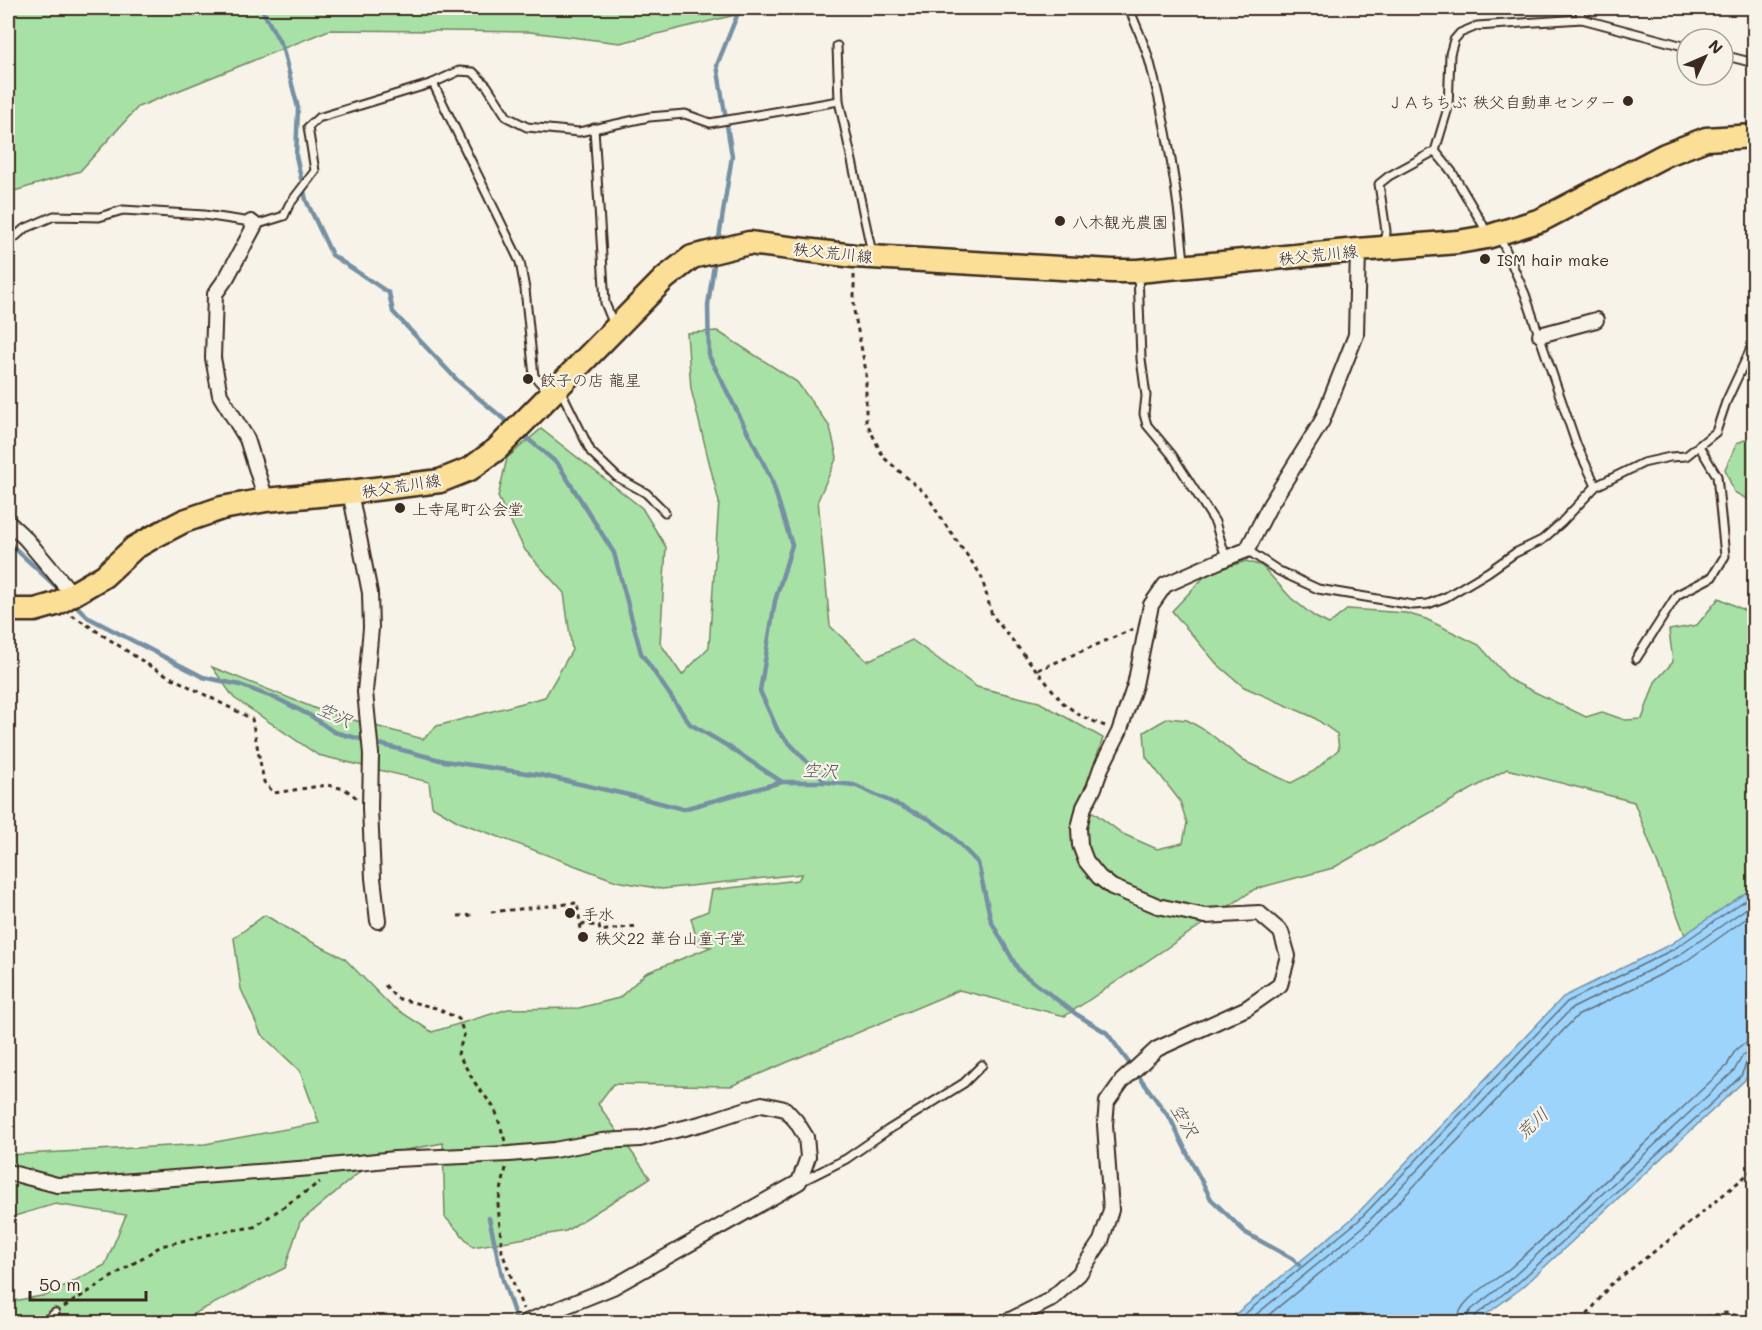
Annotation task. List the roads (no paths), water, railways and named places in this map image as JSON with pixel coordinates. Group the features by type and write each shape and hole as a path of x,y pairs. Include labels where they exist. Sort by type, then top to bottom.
{"main road":[{"name":"秩父荒川線","path":"8,610 34,610 65,599 104,576 134,548 184,521 222,508 266,500 440,481 470,469 496,449 665,278 693,257 750,243 863,256 1044,268 1138,271 1458,242 1492,235 1541,220 1665,155 1706,139 1755,136"}],"street":[{"path":"253,224 215,294 213,358 220,395 248,439 266,500"},
{"path":"1006,1323 1050,1300 1079,1274 1101,1241 1111,1210 1105,1125 1107,1102 1122,1081 1157,1049 1247,1008 1280,985 1288,956 1281,932 1259,913 1205,916 1158,906 1112,887 1099,877 1086,861 1080,845 1079,828 1101,768 1119,732 1135,685 1151,605 1165,585 1247,550 1270,505 1322,421 1356,335 1358,250"},
{"path":"1539,335 1596,320"},
{"path":"350,492 370,593 371,628 365,692 371,754 370,808 373,878 378,921"},
{"path":"8,522 26,539 65,599"},
{"path":"8,1172 57,1185 92,1184 396,1159 554,1150 602,1142 640,1139 704,1124 762,1104 785,1108 796,1120 806,1137 808,1157 800,1182 613,1287 526,1322"}],"lane":[{"path":"1129,8 1150,61 1164,120 1175,174 1185,267"},
{"path":"1580,8 1582,20"},
{"path":"1384,248 1386,231 1379,184 1389,176 1435,151 1448,108 1450,54 1454,40 1460,33 1477,26 1582,20 1675,44"},
{"path":"837,46 839,101 863,256"},
{"path":"1735,58 1755,63"},
{"path":"8,243 24,229 54,216 99,217 123,210 183,213 253,224 284,216 289,205 315,171 308,127 318,118 433,83 459,71 474,72 487,86 507,117 527,127 579,132 649,117 685,114 710,123 839,101"},
{"path":"433,83 520,262 534,376 554,390 591,452 616,477 646,493 665,512"},
{"path":"594,129 605,303 616,330"},
{"path":"1435,151 1452,172 1526,294 1576,446 1596,486"},
{"path":"1138,271 1141,359 1146,396 1144,414 1147,425 1172,455 1215,522 1226,558"},
{"path":"1247,550 1279,571 1318,589 1413,605 1428,604 1472,582 1515,553 1542,540 1562,523 1596,486 1643,463 1686,456 1699,446 1716,432 1725,402 1755,342"},
{"path":"1636,659 1677,595 1712,577 1725,556 1717,476 1699,446"},
{"path":"800,1182 846,1159 964,1083 982,1065"},
{"path":"44,1323 55,1313"}],"water":[{"name":"荒川","path":"1754,887 1754,1058 1746,1079 1523,1287 1476,1322 1226,1322 1354,1217 1563,997 1671,944"}],"waterway":[{"path":"261,8 282,46 298,108 296,156 306,200 332,255 389,293 393,312 458,381 511,425"},
{"path":"718,244 732,156 717,65 740,8"},
{"path":"715,258 708,305 709,356 771,478 792,545 775,601 760,691 778,731 825,781"},
{"path":"522,434 558,464 614,553 641,653 690,724 782,782"},
{"path":"8,542 63,593"},
{"name":"空沢","path":"73,603 89,618 203,677 240,685 280,700 311,716 334,732 444,761 540,775 683,809 782,782 854,785 929,819 949,833 978,863 991,921 1019,971 1076,1014 1107,1033 1171,1120 1211,1199 1246,1233 1293,1259 1299,1265"},
{"path":"489,1218 503,1280 517,1322"}],"place":[{"name":"ＪＡちちぶ 秩父自動車センター","path":"1628,101"},
{"name":"八木観光農園","path":"1060,221"},
{"name":"ISM hair make","path":"1485,259"},
{"name":"餃子の店 龍星","path":"528,379"},
{"name":"上寺尾町公会堂","path":"400,508"},
{"name":"手水","path":"570,913"},
{"name":"秩父22 華台山童子堂","path":"583,937"}]}
